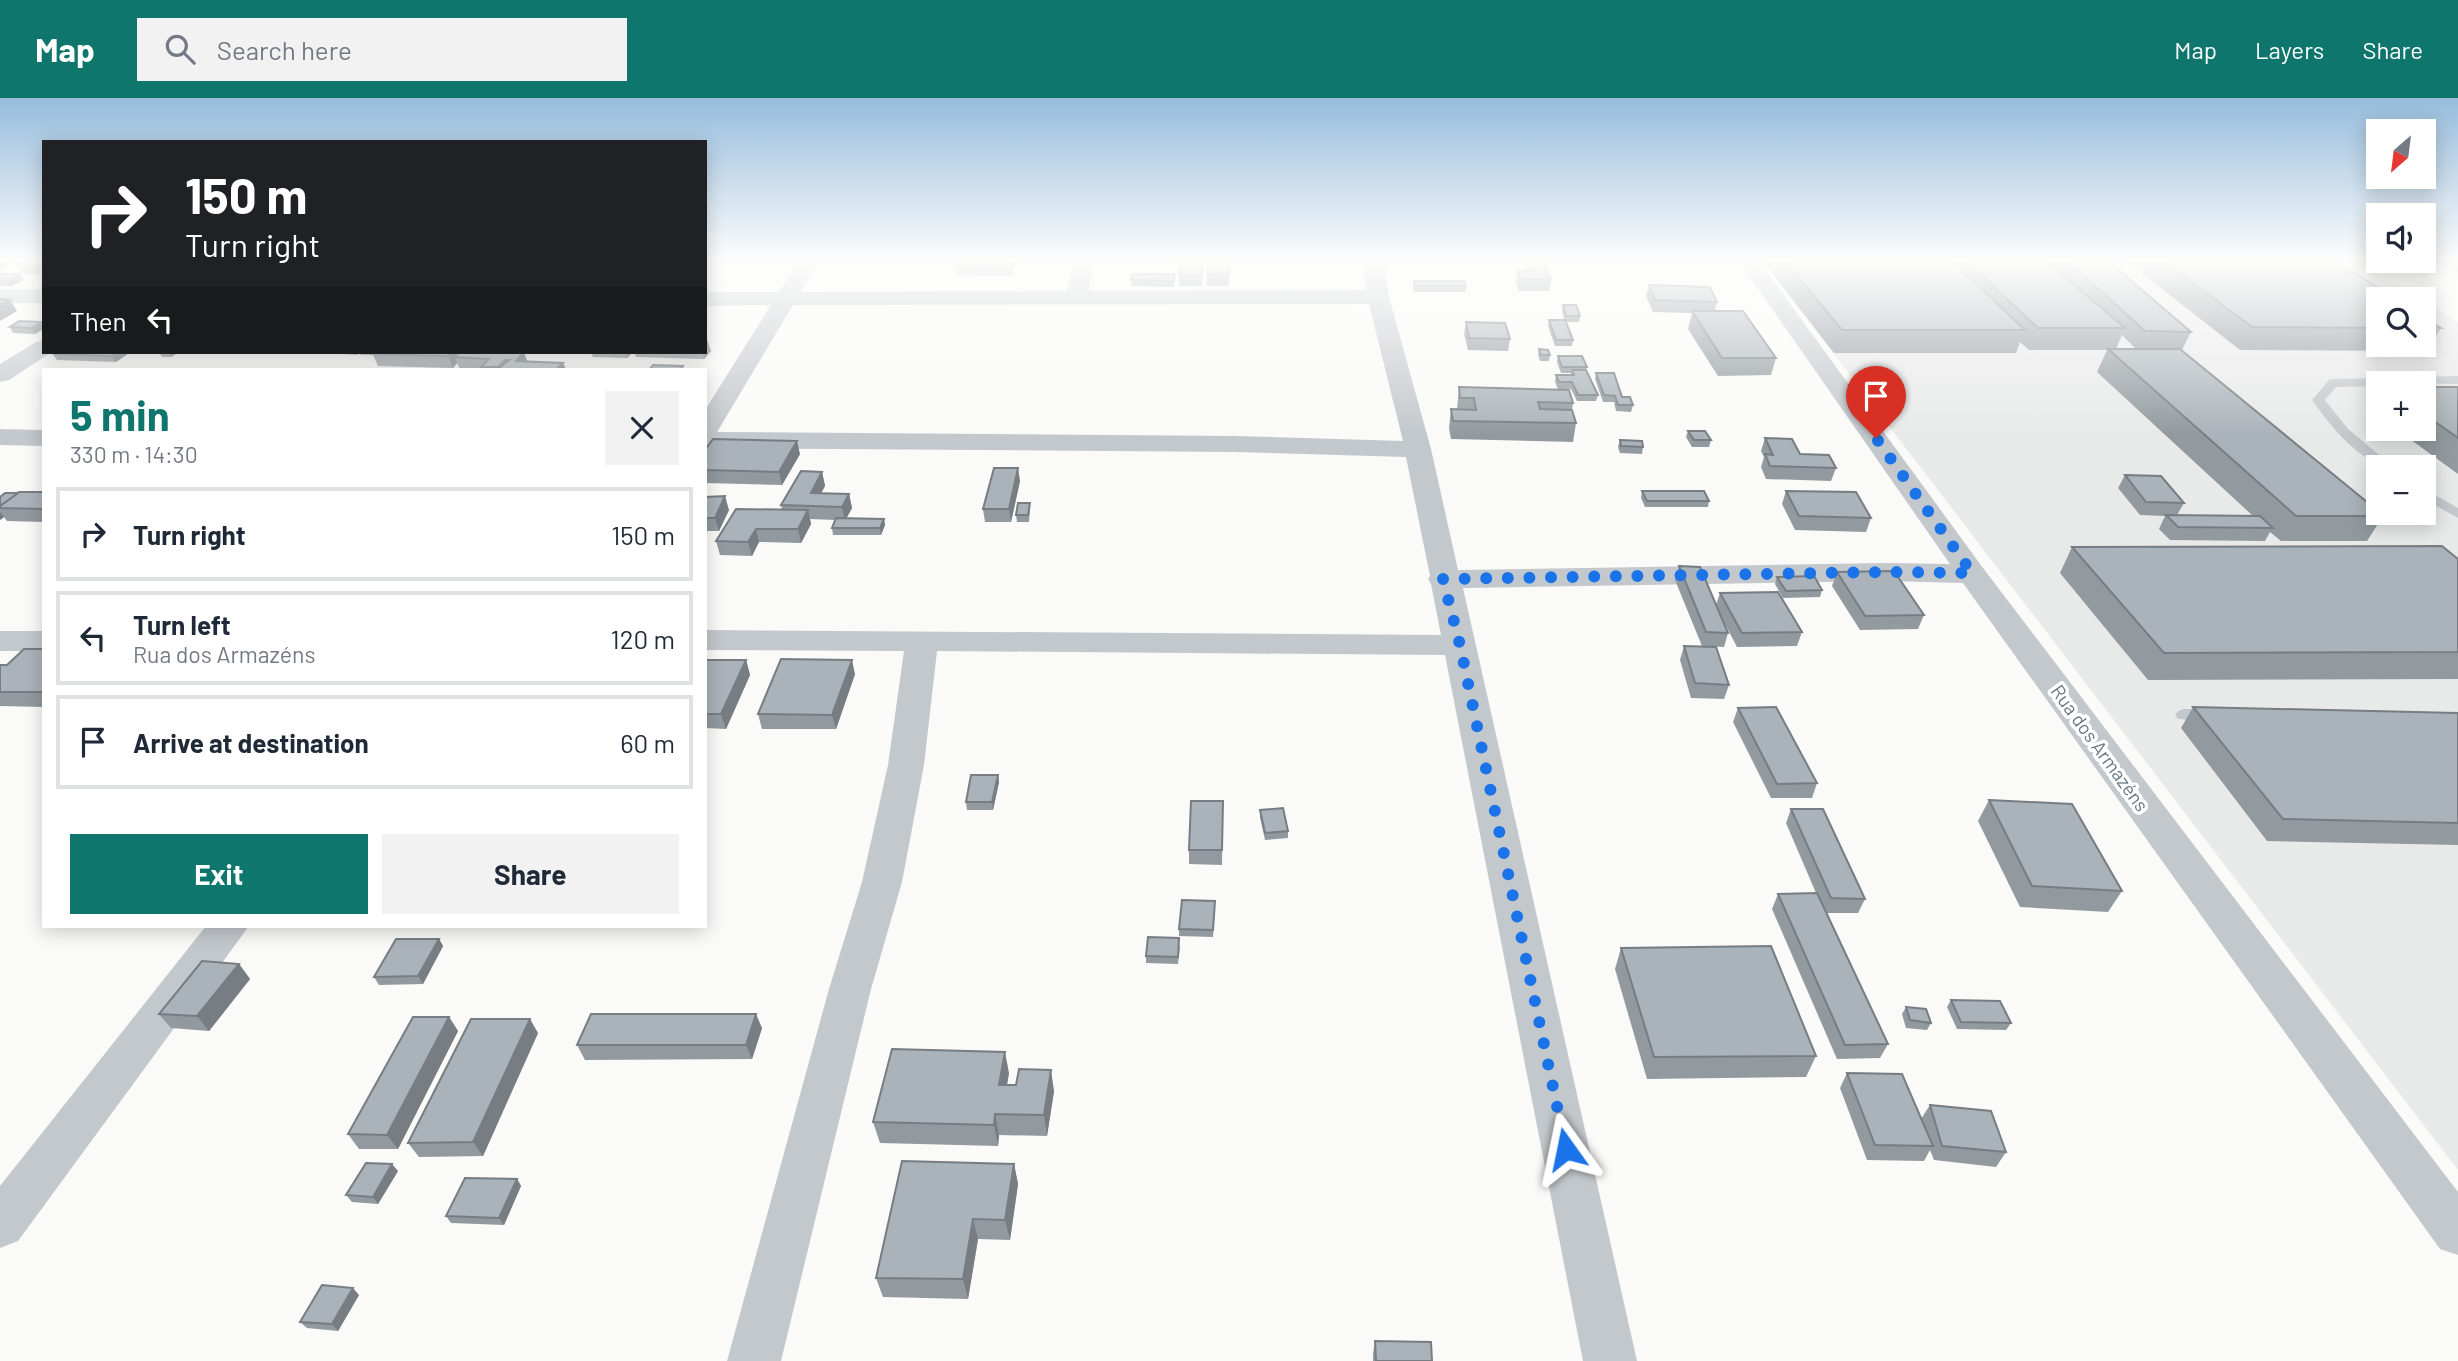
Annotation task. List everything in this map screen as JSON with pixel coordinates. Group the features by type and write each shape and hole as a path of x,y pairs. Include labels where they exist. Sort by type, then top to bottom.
{"street":[{"path":"707,428 775,319"},
{"path":"1384,319 1418,449 1443,579 1460,645 1611,1361"},
{"name":"Rua dos Armazéns","path":"1790,319 1972,573 2458,1232"},
{"path":"0,375 42,347"},
{"path":"0,437 42,438"},
{"path":"707,440 1180,443 1418,449"},
{"path":"1443,579 1972,573"},
{"path":"707,640 1460,645"},
{"path":"0,641 42,641"},
{"path":"754,1361 850,989 882,882 906,765 922,642"},
{"path":"0,1225 227,928"}],"lane":[{"path":"2373,455 2343,432 2318,400 2333,383 2458,380"},
{"path":"2436,500 2458,514"},
{"path":"2184,715 2225,715"}],"shaded area":[{"path":"1807,319 2366,319 2366,357 2436,357 2436,319 2453,319 2458,322 2458,1170"}],"building":[{"path":"1697,319 1749,319 1776,358 1722,358"},
{"path":"1833,319 2013,319 2025,330 1842,330"},
{"path":"2028,319 2114,319 2125,328 2038,328"},
{"path":"2132,319 2176,319 2191,332 2145,331"},
{"path":"2241,319 2366,319 2366,328 2252,327"},
{"path":"1549,320 1565,320 1573,340 1556,340"},
{"path":"19,321 42,322 32,328 10,327"},
{"path":"1466,322 1505,323 1510,339 1469,338"},
{"path":"1539,349 1548,350 1550,355 1541,355"},
{"path":"2108,349 2180,349 2366,501 2366,516 2296,516"},
{"path":"53,354 116,354 112,356"},
{"path":"372,354 450,354 448,356"},
{"path":"457,354 522,354 516,361 563,363 558,368 499,368 509,360 505,360 498,367 481,367 489,359 455,357"},
{"path":"1558,356 1582,356 1587,367 1562,367"},
{"path":"653,365 683,366 682,368 651,368"},
{"path":"1572,370 1586,370 1598,395 1578,395 1572,382 1559,382 1556,375 1574,375"},
{"path":"1596,373 1614,373 1622,397 1630,397 1633,405 1618,405 1615,396 1604,395"},
{"path":"1459,387 1569,390 1573,403 1538,402 1540,409 1572,410 1576,423 1453,421 1451,409 1476,410 1474,398 1460,398"},
{"path":"2436,387 2458,387 2458,438 2436,422"},
{"path":"1688,431 1705,431 1711,440 1694,440"},
{"path":"1765,438 1792,439 1800,454 1829,455 1836,468 1770,466 1765,454 1773,455"},
{"path":"713,439 797,441 779,472 707,470 707,447"},
{"path":"1620,440 1642,441 1643,447 1621,446"},
{"path":"994,468 1018,468 1009,509 983,509"},
{"path":"801,471 822,472 811,493 849,494 842,507 781,505"},
{"path":"2125,475 2161,476 2184,503 2146,502"},
{"path":"1642,491 1704,491 1709,501 1647,501"},
{"path":"1786,491 1856,492 1871,518 1799,516"},
{"path":"19,492 42,492 42,509 0,506"},
{"path":"5,493 18,493 0,506 0,497"},
{"path":"725,496 715,518 707,518 707,497"},
{"path":"1018,503 1030,503 1028,515 1016,515"},
{"path":"736,509 808,510 798,529 756,529 748,542 716,541"},
{"path":"2166,515 2260,516 2273,528 2178,527"},
{"path":"836,518 884,519 880,528 832,528"},
{"path":"2442,546 2458,559 2458,652 2164,653 2072,547"},
{"path":"1679,566 1700,567 1728,633 1706,632"},
{"path":"1894,571 1924,615 1865,616 1837,572"},
{"path":"1814,576 1822,590 1786,591 1777,577"},
{"path":"1778,592 1802,632 1742,633 1720,593"},
{"path":"1684,646 1716,647 1729,685 1695,683"},
{"path":"24,649 42,649 42,692 0,692 0,665 7,665"},
{"path":"781,659 852,660 832,715 758,714"},
{"path":"707,660 746,660 721,714 707,714"},
{"path":"1776,707 1817,783 1777,784 1738,708"},
{"path":"2193,707 2458,713 2458,823 2283,819"},
{"path":"971,775 998,775 992,802 966,802"},
{"path":"1989,800 2072,804 2122,891 2032,886"},
{"path":"1191,801 1223,801 1222,850 1189,850"},
{"path":"1283,808 1288,831 1265,833 1260,810"},
{"path":"1791,809 1823,809 1865,899 1831,898"},
{"path":"1817,893 1888,1044 1845,1045 1778,894"},
{"path":"1182,900 1215,901 1213,930 1179,929"},
{"path":"1148,937 1179,938 1178,957 1146,956"},
{"path":"396,939 439,939 418,976 374,977"},
{"path":"1771,946 1816,1056 1654,1057 1621,948"},
{"path":"202,961 239,964 197,1016 159,1014"},
{"path":"1951,1000 2000,1001 2011,1023 1961,1022"},
{"path":"1906,1007 1926,1009 1931,1023 1910,1020"},
{"path":"591,1014 756,1014 746,1045 577,1045"},
{"path":"413,1017 449,1017 387,1135 348,1134"},
{"path":"471,1019 530,1019 473,1142 408,1143"},
{"path":"892,1049 1005,1052 999,1085 1016,1085 1019,1069 1051,1070 1044,1115 995,1114 994,1125 873,1122"},
{"path":"1847,1073 1902,1074 1933,1146 1875,1145"},
{"path":"1930,1105 1991,1111 2006,1152 1942,1146"},
{"path":"902,1161 1014,1164 1005,1220 973,1219 963,1279 876,1278"},
{"path":"366,1163 392,1164 373,1197 346,1195"},
{"path":"465,1178 517,1179 499,1218 446,1216"},
{"path":"322,1285 353,1288 332,1324 300,1322"},
{"path":"1375,1341 1431,1342 1432,1361 1376,1361"}],"route":[{"path":"1566,1149 1460,645 1443,579 1972,573 1876,438"}]}
